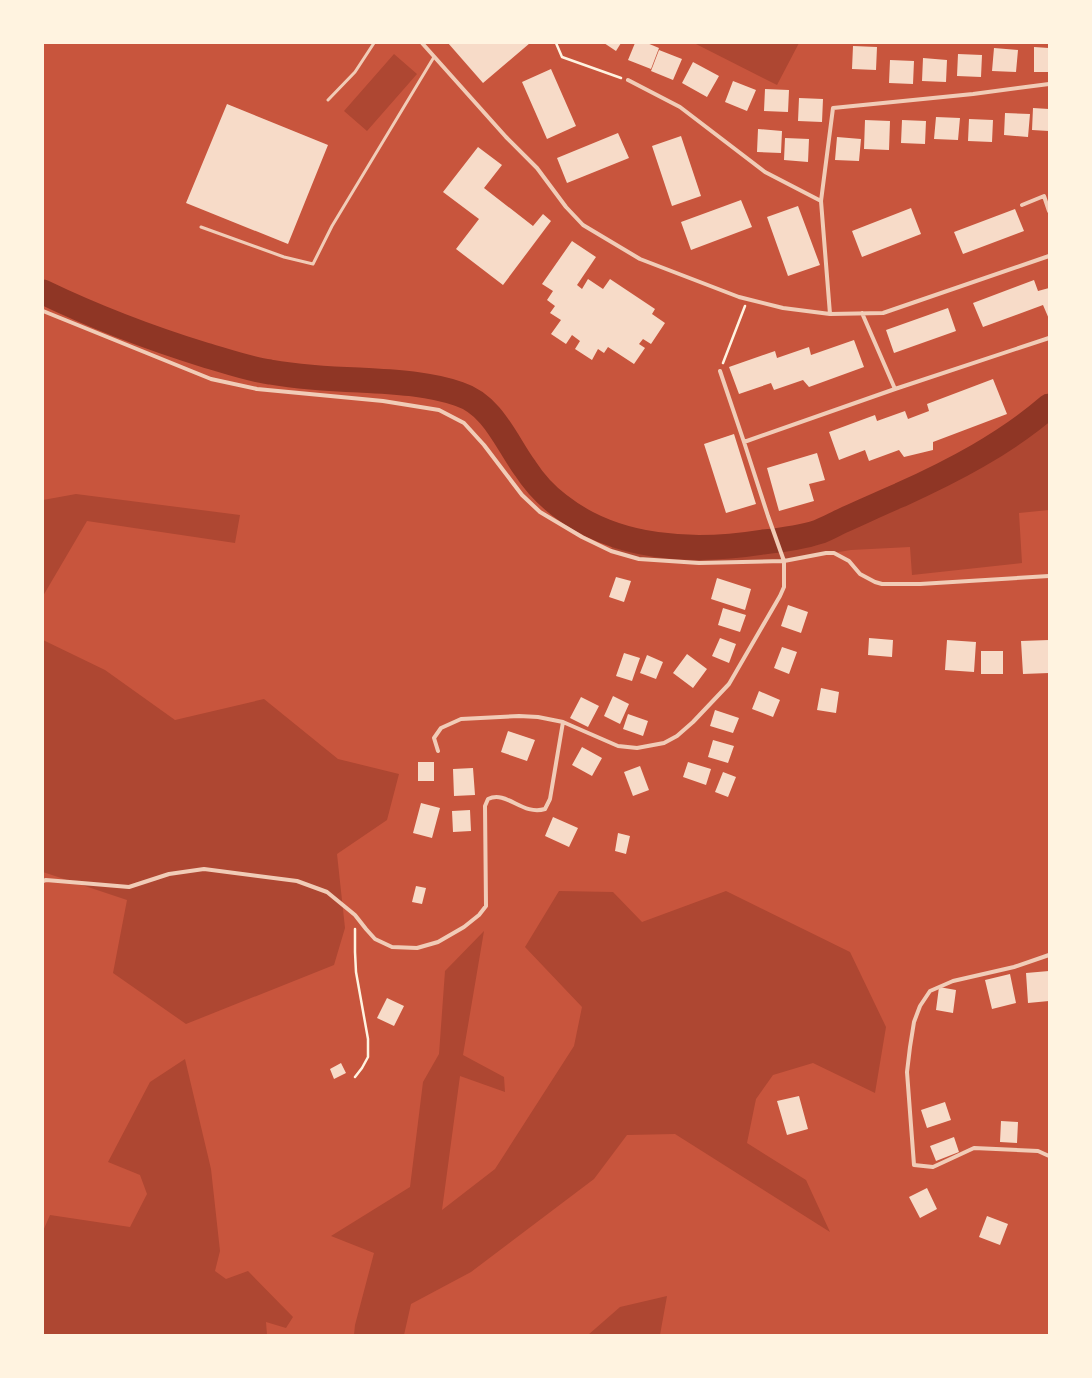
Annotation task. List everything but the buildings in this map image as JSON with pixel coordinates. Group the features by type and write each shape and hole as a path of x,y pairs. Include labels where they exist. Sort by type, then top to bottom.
{"street":[{"path":"422,43 506,137 537,168 562,202 583,225 640,259 739,297 748,298 783,308 830,314 883,313 1049,256"},
{"path":"628,80 680,107 765,172 821,201"},
{"path":"830,314 821,201 833,108 973,94 1049,84"},
{"path":"1022,205 1044,196 1049,211"},
{"path":"43,310 212,379 257,389 383,400 439,410 464,423 522,495 540,512 582,538 610,551 639,559 699,563 784,561 826,553 834,553 849,561 860,574 882,584 920,584 1049,576"},
{"path":"862,313 895,389"},
{"path":"744,442 895,389 1049,338"},
{"path":"438,751 434,738 441,728 461,719 519,716 538,717 563,722 618,746 637,748 664,743 694,722 729,684 780,596 784,587 784,561 720,372"},
{"path":"43,881 46,880 129,887 170,874 204,869 297,881 327,892 355,915 375,939 392,947 417,948 438,942 464,927 479,915 486,906 485,806 488,799 493,796 500,796 530,810 537,812 545,809 550,799 563,722"},
{"path":"1049,955 1014,967 953,981 930,991 920,1006 914,1022 907,1072 914,1165 933,1167 974,1148 1038,1151 1049,1156"}],"lane":[{"path":"328,100 355,72 374,43"},
{"path":"201,227 284,257 313,264 332,226 434,57"}],"path":[{"path":"556,43 562,57 628,80"},
{"path":"720,372 748,298"},
{"path":"355,915 356,965 368,1039 368,1057 355,1077"}],"shaded area":[{"path":"694,43 799,43 777,85"},
{"path":"394,54 417,74 367,131 344,111"},
{"path":"1049,406 1049,510 1019,513 1022,563 912,575 910,547 851,550 784,561 699,563 639,559 611,551 615,534 639,541 674,547 714,548 794,538 819,531 939,477 997,445"},
{"path":"76,494 240,515 235,543 87,521 43,596 43,500"},
{"path":"43,640 105,670 175,720 264,699 338,759 399,774 387,820 337,854 345,928 334,965 186,1024 113,973 127,900 43,872"},
{"path":"559,891 613,892 642,922 726,891 850,952 886,1027 875,1093 813,1063 773,1075 756,1099 747,1143 806,1180 830,1232 675,1134 627,1135 594,1179 471,1272 411,1304 404,1335 354,1335 355,1325 374,1253 331,1236 410,1187 423,1082 439,1054 445,971 484,931 463,1055 504,1077 505,1092 460,1076 442,1210 495,1169 574,1046 582,1007 525,947"},
{"path":"185,1059 211,1169 220,1251 215,1271 226,1279 248,1271 293,1317 286,1328 266,1322 267,1335 43,1335 43,1231 50,1215 130,1227 147,1194 140,1175 108,1162 150,1082"},
{"path":"667,1296 660,1335 588,1335 620,1307"}],"waterway":[{"path":"43,292 83,310 164,342 237,365 281,374 384,381 435,387 459,394 471,399 490,415 532,478 545,493 559,505 581,520 605,531 630,539 656,544 683,547 710,547 791,538 818,532 920,486 978,456 1015,433 1049,406"}]}
